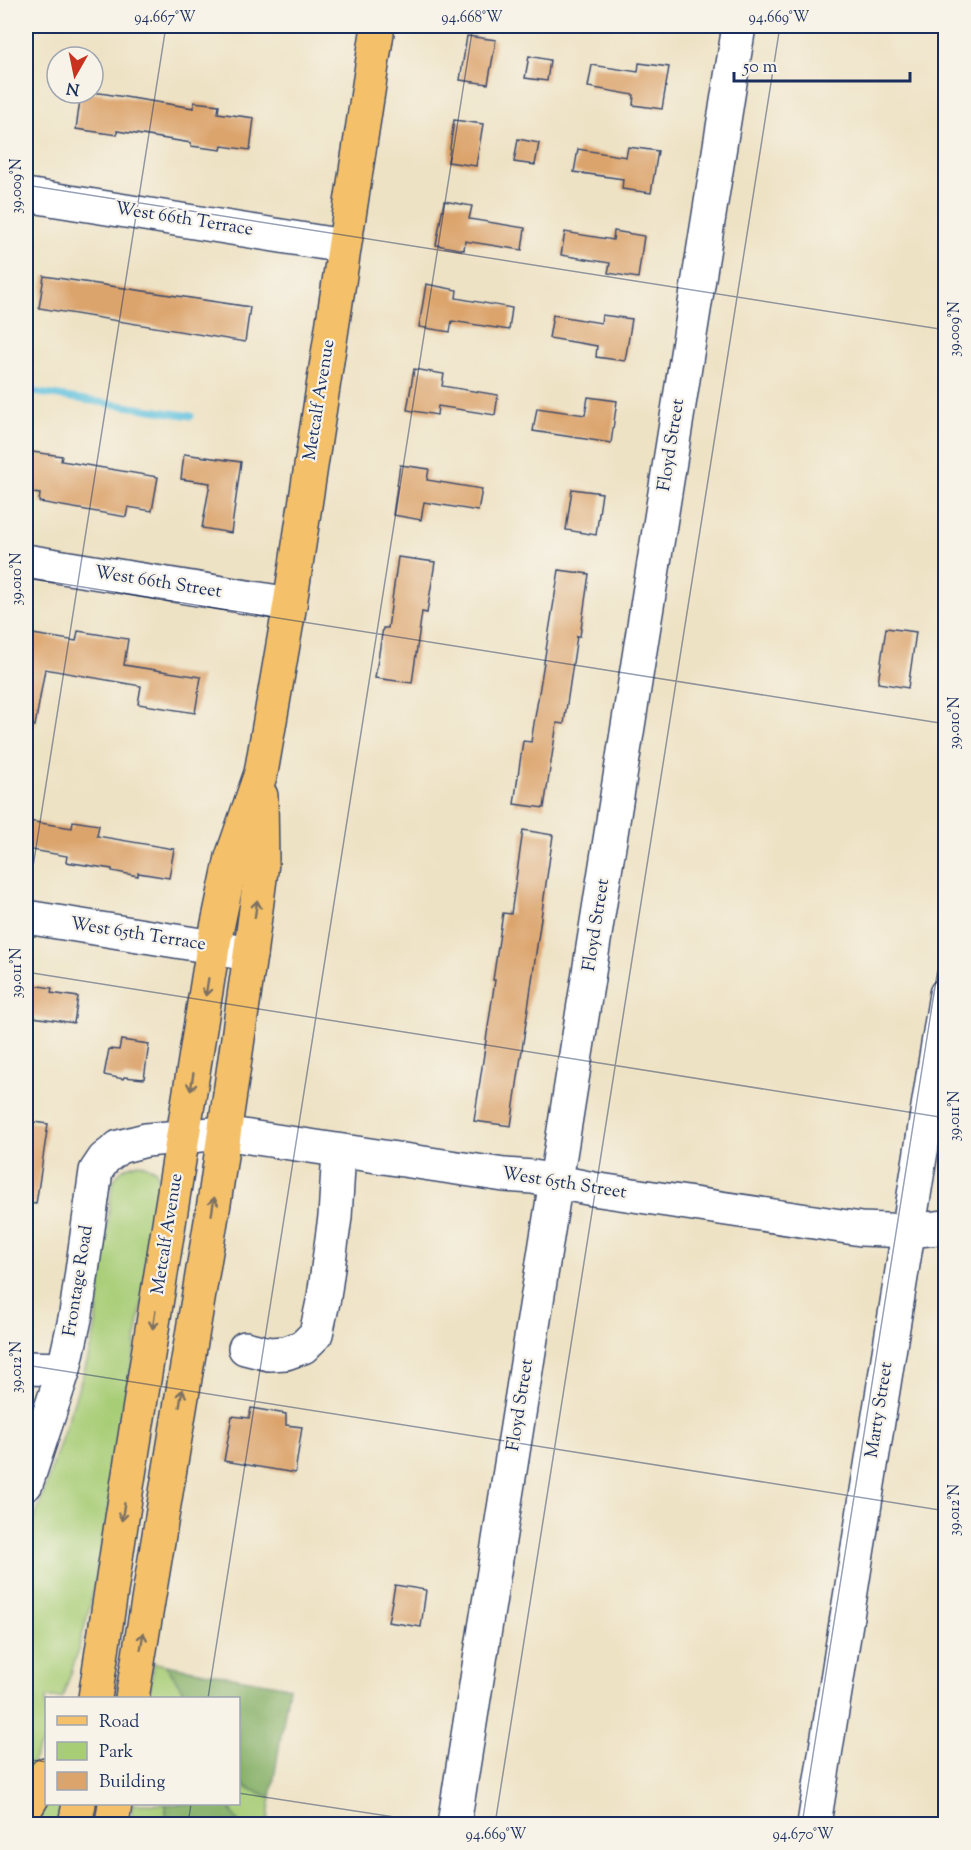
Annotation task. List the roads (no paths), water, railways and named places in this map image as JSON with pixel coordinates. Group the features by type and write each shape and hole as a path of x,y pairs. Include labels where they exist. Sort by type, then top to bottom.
{"main road":[{"name":"Metcalf Avenue","path":"95,1697 213,947 232,856 261,773 290,604 378,26"},
{"name":"Metcalf Avenue","path":"132,1697 214,1197 250,955 262,863 261,773"},
{"path":"26,1808 45,1776"},
{"path":"75,1824 79,1805"},
{"path":"112,1824 115,1805"}],"street":[{"name":"Floyd Street","path":"454,1824 739,26"},
{"name":"West 66th Terrace","path":"26,195 343,246"},
{"name":"West 66th Street","path":"26,561 290,604"},
{"name":"West 65th Terrace","path":"26,917 250,955"},
{"name":"Marty Street","path":"814,1824 945,994"},
{"name":"West 65th Street","path":"183,1138 223,1133 557,1181 593,1189 861,1229 909,1230 945,1227"},
{"name":"Frontage Road","path":"27,1473 64,1369 76,1314 96,1171 104,1158 119,1147 146,1140 183,1138"},
{"path":"245,1348 269,1354 286,1353 303,1347 316,1334 324,1297 335,1217 339,1151"},
{"path":"26,1368 64,1369"}],"waterway":[{"path":"26,391 191,416"}]}
